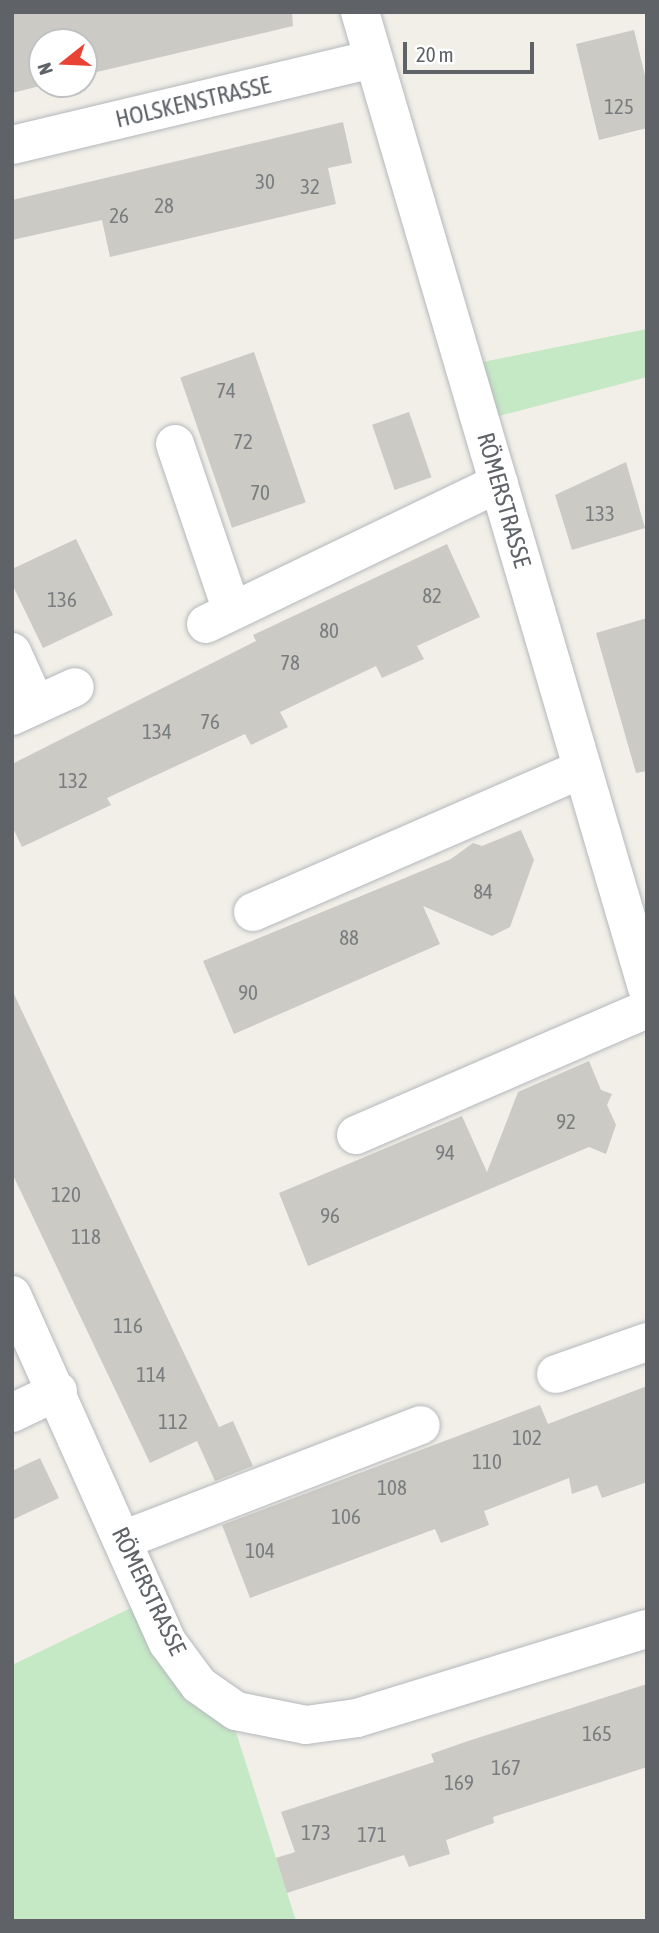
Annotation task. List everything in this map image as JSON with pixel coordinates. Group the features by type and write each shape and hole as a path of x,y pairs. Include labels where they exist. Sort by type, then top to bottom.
{"street":[{"name":"RÖMERSTRASSE","path":"360,12 647,988"},
{"name":"HOLSKENSTRASSE","path":"12,145 373,59"},
{"path":"175,444 219,617 499,483"},
{"path":"12,652 24,710 75,687"},
{"path":"253,912 582,769"},
{"path":"356,1135 647,1009"},
{"name":"RÖMERSTRASSE","path":"12,1295 58,1391 168,1643 200,1685 236,1711 273,1722 306,1725 357,1718 647,1629"},
{"path":"556,1374 647,1342"},
{"path":"12,1412 58,1391"},
{"path":"123,1539 421,1425"}],"green space":[{"path":"647,329 647,377 499,416 483,362"},
{"path":"137,1605 235,1729 296,1921 12,1921 12,1665"}],"building":[{"path":"12,12 292,12 293,26 98,72 98,28 28,28 28,89 12,93"},
{"path":"634,30 647,84 647,128 599,140 576,44"},
{"path":"343,122 352,163 328,168 336,204 110,257 102,220 12,240 12,200"},
{"path":"254,352 306,502 232,528 180,377"},
{"path":"409,412 431,477 395,490 372,425"},
{"path":"626,462 645,528 572,550 555,495"},
{"path":"76,539 113,615 43,648 12,584 12,569"},
{"path":"447,544 480,617 417,646 424,659 382,678 376,666 280,712 288,727 251,745 245,734 107,798 111,805 22,847 12,826 12,764 256,641 253,635"},
{"path":"647,618 647,771 636,773 596,633"},
{"path":"521,830 534,860 510,927 492,936 423,906 440,944 234,1034 203,961 451,859 473,843 482,846"},
{"path":"12,990 219,1427 233,1421 253,1466 215,1481 197,1441 150,1463 12,1173"},
{"path":"589,1061 601,1090 612,1094 607,1105 616,1125 606,1154 589,1147 308,1266 279,1193 462,1116 487,1172 518,1092"},
{"path":"647,1386 647,1482 602,1498 597,1485 572,1494 569,1478 484,1511 489,1525 441,1543 435,1529 250,1598 222,1525 540,1405 548,1424"},
{"path":"40,1458 59,1498 12,1520 12,1471"},
{"path":"647,1684 647,1767 493,1817 494,1823 446,1840 450,1854 409,1867 404,1855 287,1893 276,1858 295,1852 281,1812 434,1762 431,1754 468,1741"}]}
